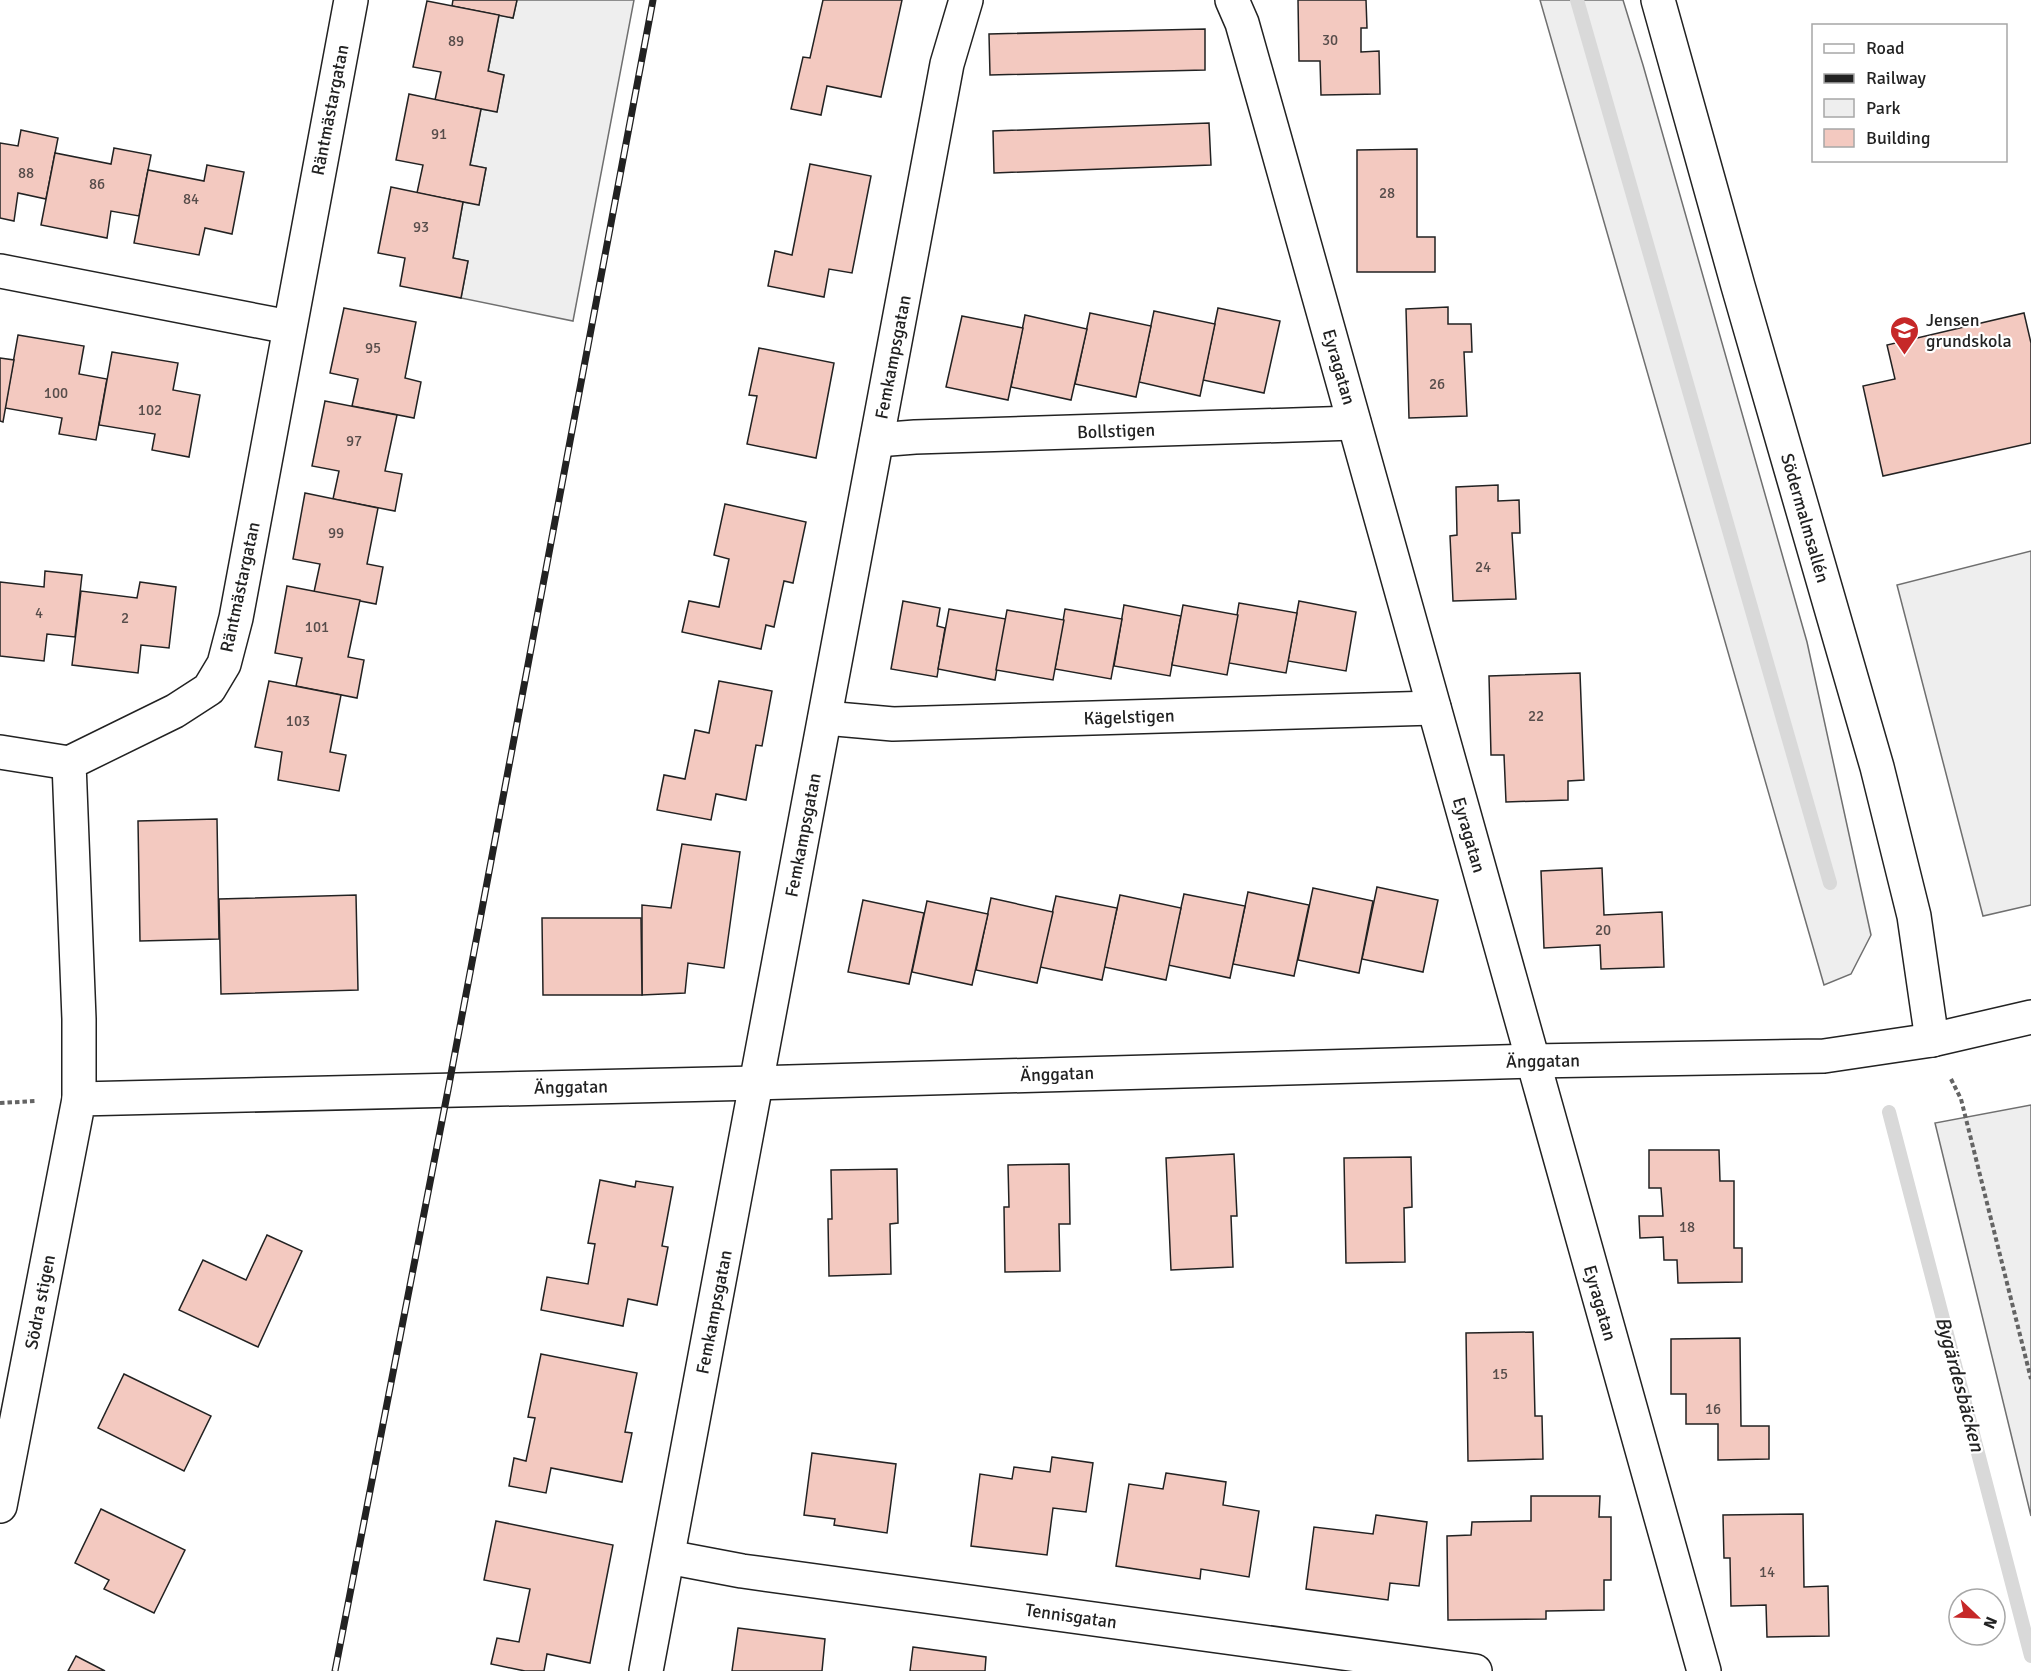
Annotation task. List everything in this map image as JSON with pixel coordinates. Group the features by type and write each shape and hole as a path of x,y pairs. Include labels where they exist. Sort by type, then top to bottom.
{"street":[{"name":"Räntmästargatan","path":"69,763 175,711 209,689 224,664 236,618 351,0"},
{"name":"Femkampsgatan","path":"646,1671 947,64 966,0"},
{"name":"Eyragatan","path":"1232,0 1242,23 1704,1671"},
{"name":"Södermalmsallén","path":"1658,0 1877,767 1914,916 1932,1040"},
{"path":"0,271 289,327"},
{"name":"Bollstigen","path":"877,440 915,436 1354,423"},
{"name":"Kägelstigen","path":"825,718 892,724 1434,708"},
{"path":"0,752 69,763 80,1019 79,1099"},
{"name":"Änggatan","path":"79,1099 756,1083 1533,1060 1824,1056 1932,1040 2031,1017"},
{"name":"Södra stigen","path":"0,1506 9,1415 79,1099"},
{"name":"Tennisgatan","path":"668,1557 742,1571 1475,1671"}],"path":[{"path":"1932,1040 1961,1100 2031,1379"}],"green space":[{"path":"517,0 634,0 573,321 461,298 468,261 453,258 463,202 479,204 486,168 470,165 481,109 497,111 504,75 488,71 499,15 513,18"},
{"path":"1540,0 1623,0 1643,65 1807,642 1871,935 1851,974 1824,985"},
{"path":"2031,551 2031,905 1983,916 1897,585"},
{"path":"2031,1105 2031,1516 1935,1123"}],"building":[{"path":"453,0 517,0 513,18 452,6"},
{"path":"823,0 902,0 881,97 827,86 821,115 791,109 803,57 810,58"},
{"path":"1298,0 1366,0 1367,28 1361,28 1361,52 1379,51 1380,94 1321,95 1320,61 1299,61"},
{"path":"427,1 499,15 488,71 504,75 497,112 435,100 441,72 413,67"},
{"path":"1205,29 1205,70 990,75 989,34"},
{"path":"409,94 481,109 470,165 486,168 479,205 417,193 423,165 396,160"},
{"path":"1209,123 1211,165 994,173 993,131"},
{"path":"21,130 58,138 46,199 18,193 14,221 0,218 0,143 18,146"},
{"path":"114,148 151,155 139,216 111,211 107,238 41,225 55,153 111,164"},
{"path":"1417,149 1417,237 1435,237 1435,272 1357,272 1357,150"},
{"path":"810,164 871,176 852,273 829,269 824,297 768,286 775,251 792,255"},
{"path":"207,165 244,172 232,234 205,228 199,255 134,243 148,170 204,181"},
{"path":"391,187 463,202 453,258 468,261 461,298 400,286 405,258 378,253"},
{"path":"1448,307 1448,324 1471,324 1472,352 1464,352 1467,416 1409,418 1406,309"},
{"path":"344,308 416,322 405,378 421,382 414,418 352,406 358,379 330,373"},
{"path":"1218,308 1280,321 1264,393 1203,380"},
{"path":"1154,311 1215,324 1200,396 1139,382"},
{"path":"1090,313 1151,326 1136,397 1075,384"},
{"path":"2024,313 2031,343 2031,443 1883,476 1863,386 1895,379 1887,345"},
{"path":"1025,315 1087,329 1071,400 1011,387"},
{"path":"962,316 1023,328 1008,400 946,387"},
{"path":"18,335 84,346 79,374 107,379 96,440 59,434 62,418 5,408"},
{"path":"759,348 834,363 816,458 747,444 757,396 749,395"},
{"path":"112,352 178,363 173,390 200,395 189,457 152,450 155,434 99,425"},
{"path":"0,358 14,360 3,422 0,421"},
{"path":"325,401 397,415 385,471 402,474 395,511 333,499 339,471 312,466"},
{"path":"1498,485 1498,501 1519,500 1520,533 1512,533 1516,599 1453,601 1450,536 1457,535 1456,487"},
{"path":"305,493 378,508 367,564 383,567 376,604 314,592 320,564 293,559"},
{"path":"725,504 806,522 793,583 784,581 774,627 766,625 761,649 682,632 689,601 719,607 729,559 714,555"},
{"path":"45,571 82,575 75,637 47,634 44,661 0,656 0,582 44,587"},
{"path":"140,582 176,587 169,648 141,645 138,673 72,665 81,591 137,598"},
{"path":"287,586 360,600 348,657 364,660 357,698 296,686 302,658 275,653"},
{"path":"903,601 940,608 937,626 945,628 937,677 891,669"},
{"path":"1299,601 1356,612 1346,671 1288,661"},
{"path":"1239,603 1297,613 1286,673 1229,663"},
{"path":"1124,605 1181,616 1170,676 1114,666"},
{"path":"1183,605 1238,615 1227,675 1172,665"},
{"path":"949,609 1006,619 995,680 938,669"},
{"path":"1065,609 1122,619 1111,679 1055,669"},
{"path":"1007,610 1064,620 1053,680 996,670"},
{"path":"1580,673 1584,780 1568,781 1568,800 1506,802 1504,755 1491,755 1489,676"},
{"path":"269,681 341,695 330,752 346,755 339,791 278,780 282,752 255,747"},
{"path":"719,681 772,691 762,746 756,745 746,800 716,794 711,820 657,810 664,775 685,779 695,730 709,733"},
{"path":"217,819 219,939 140,941 138,821"},
{"path":"682,844 740,852 724,968 688,963 685,993 642,995 642,905 671,908"},
{"path":"1602,868 1604,915 1662,912 1664,967 1601,969 1600,945 1544,948 1541,871"},
{"path":"1377,887 1438,900 1423,972 1362,959"},
{"path":"1313,888 1373,901 1359,973 1298,960"},
{"path":"1248,892 1309,905 1294,976 1233,964"},
{"path":"1184,894 1245,906 1230,978 1168,965"},
{"path":"356,895 358,990 221,994 219,899"},
{"path":"1120,895 1181,908 1166,980 1104,967"},
{"path":"1056,896 1117,908 1102,980 1040,967"},
{"path":"991,898 1053,912 1037,983 976,970"},
{"path":"863,900 924,913 909,984 848,972"},
{"path":"927,901 988,914 972,985 912,972"},
{"path":"542,918 641,918 642,995 543,995"},
{"path":"1649,1150 1719,1150 1720,1181 1734,1181 1734,1248 1742,1248 1742,1282 1678,1283 1677,1260 1664,1260 1663,1237 1640,1238 1639,1216 1663,1216 1661,1188 1649,1188"},
{"path":"1234,1154 1237,1216 1231,1216 1233,1267 1171,1270 1166,1158"},
{"path":"1411,1157 1412,1207 1404,1208 1405,1262 1346,1263 1344,1158"},
{"path":"1069,1164 1070,1224 1059,1224 1060,1271 1005,1272 1004,1207 1009,1207 1008,1165"},
{"path":"897,1169 898,1223 890,1224 891,1274 829,1276 828,1219 832,1219 831,1170"},
{"path":"600,1180 635,1187 636,1181 673,1187 662,1246 668,1247 657,1305 628,1299 623,1326 541,1310 547,1277 588,1284 595,1244 588,1243"},
{"path":"267,1235 302,1251 258,1347 179,1310 203,1260 246,1280"},
{"path":"1533,1332 1535,1416 1542,1416 1543,1459 1468,1461 1466,1333"},
{"path":"1740,1338 1741,1426 1769,1426 1769,1459 1718,1460 1718,1424 1686,1424 1686,1394 1671,1394 1671,1339"},
{"path":"541,1354 637,1373 625,1432 632,1433 622,1482 551,1468 546,1493 509,1486 514,1458 526,1461 535,1418 528,1417"},
{"path":"124,1374 211,1416 184,1471 98,1428"},
{"path":"812,1453 896,1464 887,1533 834,1525 835,1519 804,1515"},
{"path":"1052,1457 1093,1463 1086,1512 1053,1508 1047,1555 971,1546 980,1474 1012,1479 1014,1467 1050,1472"},
{"path":"1166,1473 1226,1482 1223,1505 1259,1511 1249,1577 1201,1569 1200,1579 1116,1566 1129,1484 1163,1489"},
{"path":"1531,1496 1600,1496 1599,1517 1611,1517 1611,1580 1604,1580 1604,1610 1546,1611 1546,1619 1448,1620 1447,1536 1471,1535 1472,1522 1531,1521"},
{"path":"101,1509 185,1550 154,1613 104,1589 109,1580 75,1563"},
{"path":"1803,1514 1804,1587 1828,1586 1829,1636 1767,1637 1766,1605 1731,1606 1730,1558 1724,1558 1723,1515"},
{"path":"1376,1515 1427,1522 1419,1586 1390,1583 1388,1600 1306,1589 1314,1527 1373,1534"},
{"path":"496,1521 613,1545 590,1663 547,1654 544,1671 525,1671 491,1664 497,1638 519,1642 530,1589 484,1580"},
{"path":"738,1628 825,1639 822,1671 732,1671"},
{"path":"913,1647 986,1657 985,1671 910,1671"},
{"path":"76,1656 105,1671 68,1671"}],"waterway":[{"path":"1577,0 1830,883"},
{"name":"Bygärdesbäcken","path":"1889,1112 2031,1656"}],"railway":[{"path":"335,1671 448,1090 653,0"}],"place":[{"name":"Jensen grundskola","path":"1905,356"}]}
